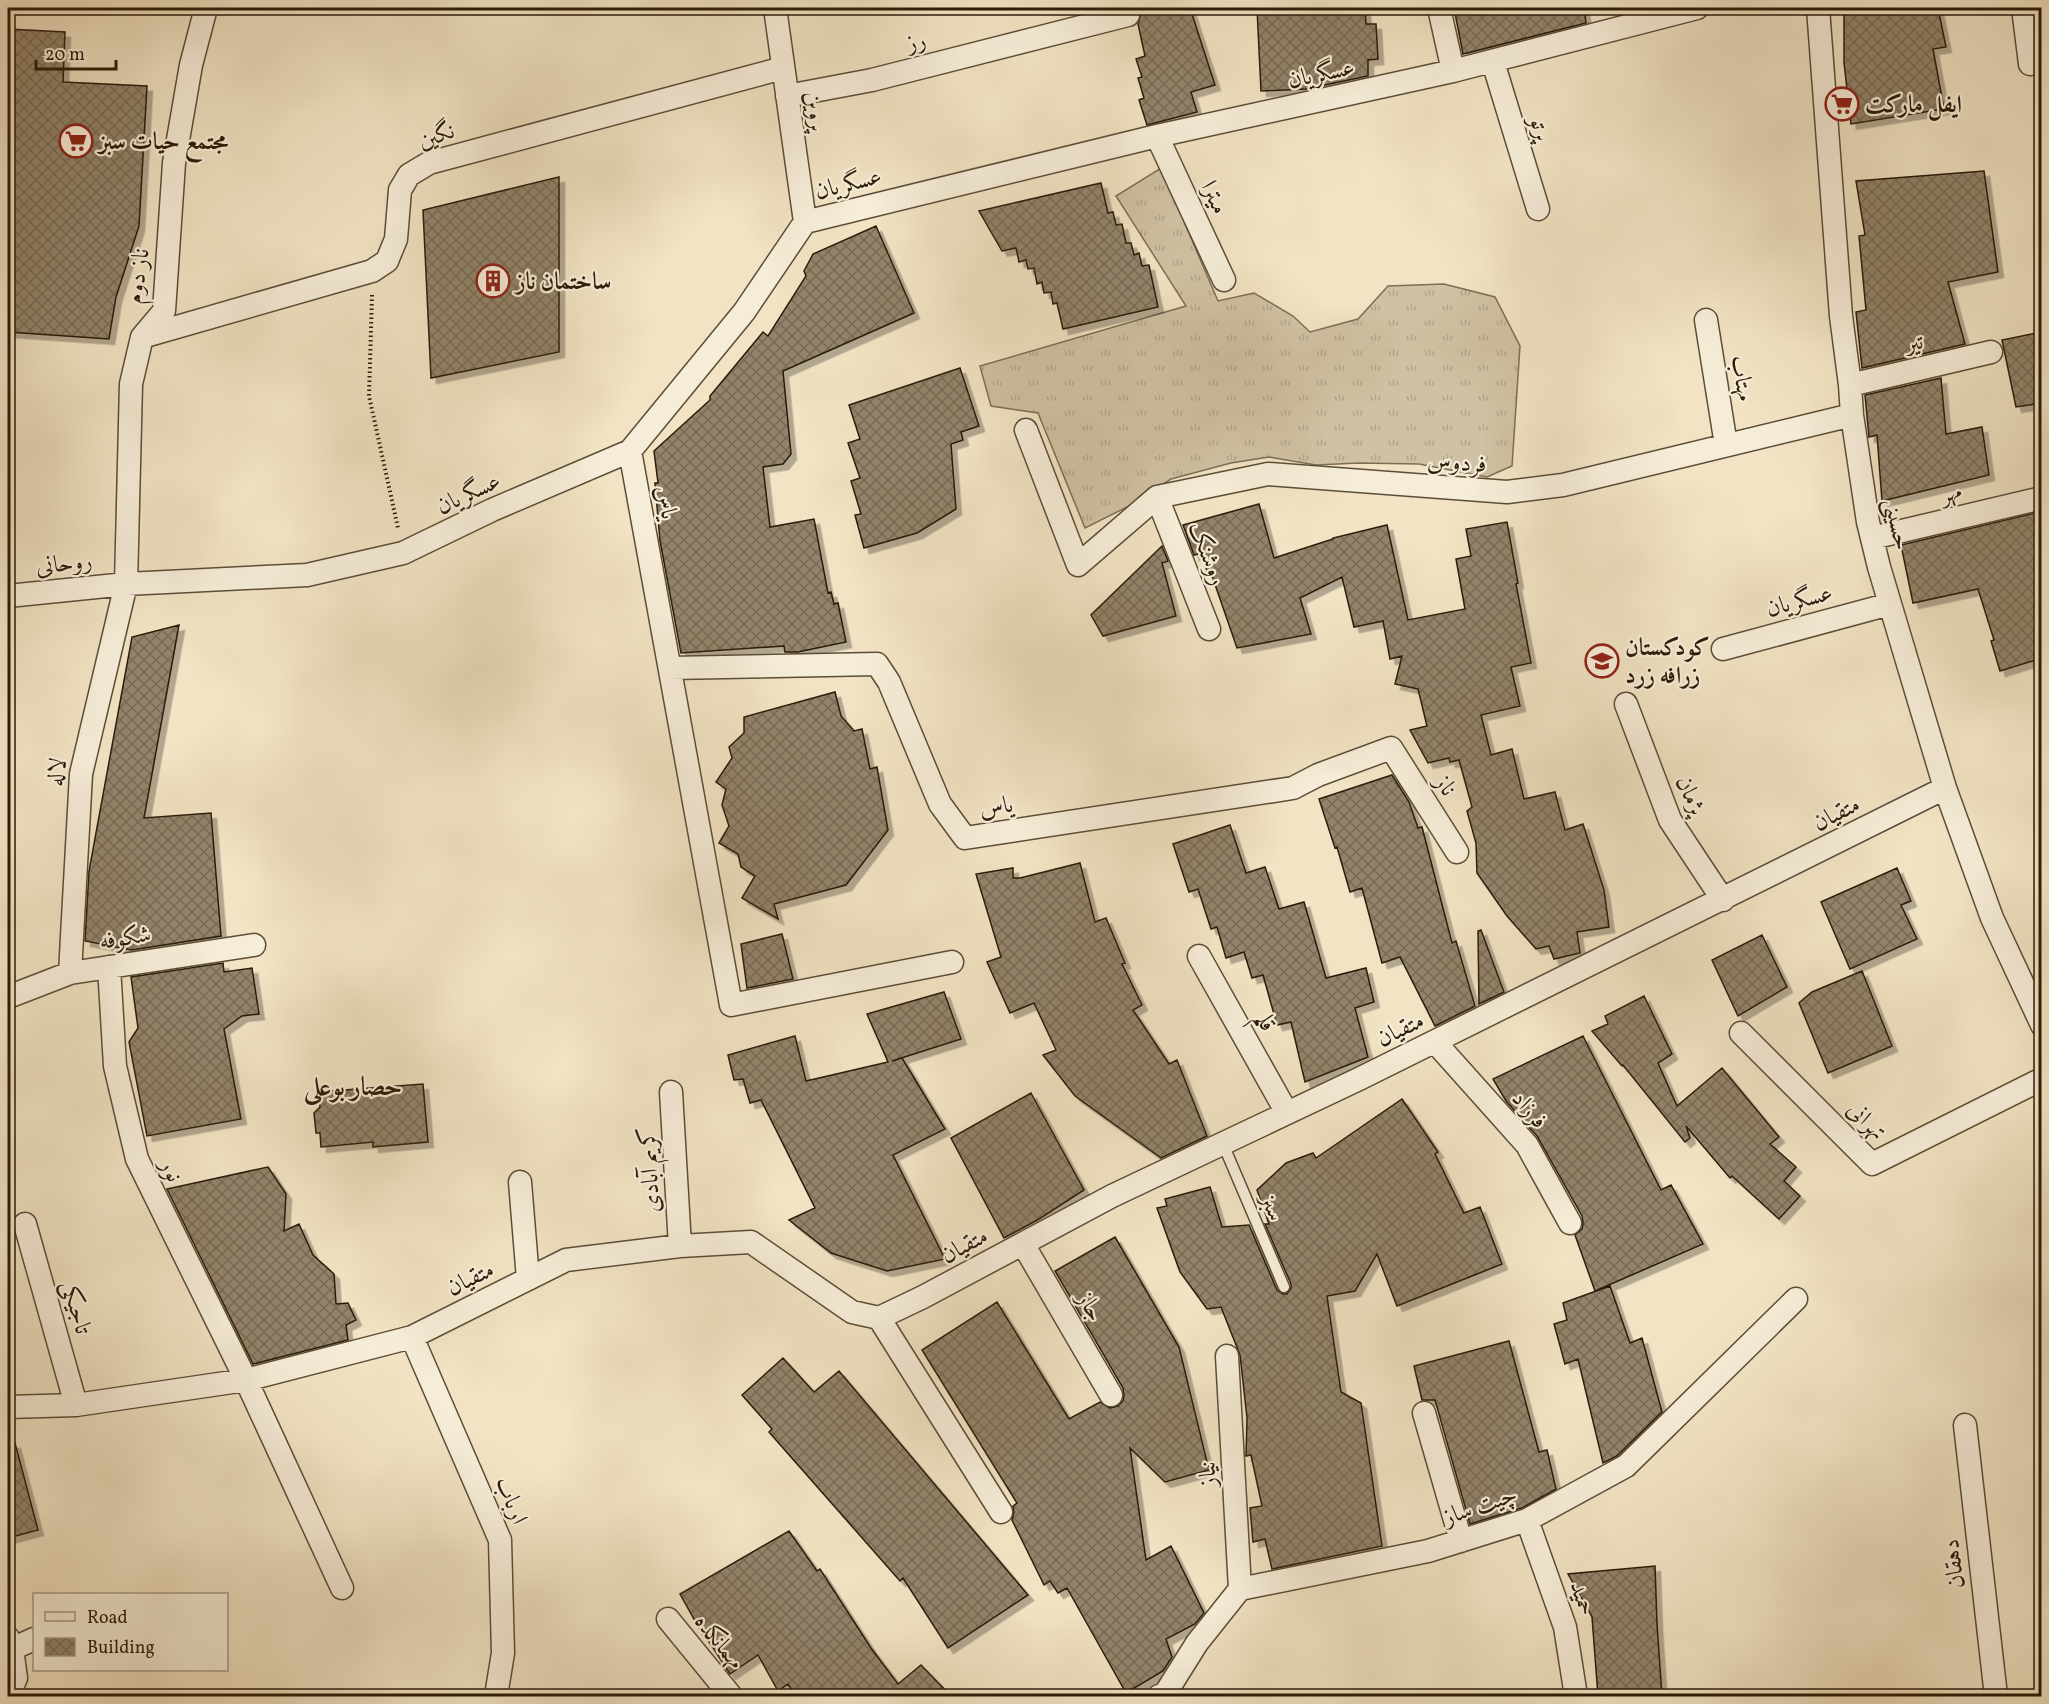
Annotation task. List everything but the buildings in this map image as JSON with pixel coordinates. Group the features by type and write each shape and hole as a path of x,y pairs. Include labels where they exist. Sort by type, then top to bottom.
{"street":[{"name":"ناز دوم","path":"126,584 131,384 142,337 164,311 174,163 191,65 206,8"},
{"name":"پروین","path":"775,8 805,222"},
{"path":"1439,8 1453,71"},
{"name":"عسگریان","path":"126,584 307,575 403,553 492,510 630,451 744,312 805,222 1157,136 1493,62 1697,8"},
{"name":"حسینی","path":"1818,8 1840,316 1852,415 1872,538 1945,788 1992,918 2042,1025"},
{"path":"2023,8 2030,64"},
{"name":"رز","path":"787,96 872,80 1128,15"},
{"name":"پرتو","path":"1493,62 1538,209"},
{"name":"نگین","path":"372,271 387,261 396,239 400,190 409,175 429,163 783,68"},
{"name":"میترا","path":"1157,136 1224,280"},
{"path":"142,337 372,271"},
{"name":"مهتاب","path":"1706,320 1726,445"},
{"name":"تیر","path":"1850,385 1991,352"},
{"name":"فردوس","path":"1026,430 1078,565 1158,497 1268,474 1507,492 1563,484 1852,415"},
{"name":"یاس","path":"630,451 731,1005 952,962"},
{"name":"روشنک","path":"1158,497 1209,629"},
{"name":"مهر","path":"1872,538 2042,498"},
{"name":"روحانی","path":"8,596 126,584"},
{"name":"لاله","path":"70,973 81,774 126,584"},
{"name":"عسگریان","path":"1723,649 1890,604"},
{"name":"یاس","path":"671,668 877,664 888,682 940,804 965,838 1293,788 1318,775 1390,748"},
{"name":"پژمان","path":"1626,704 1670,820 1723,900"},
{"name":"ناز","path":"1390,748 1457,852"},
{"name":"متقیان","path":"8,1407 76,1405 246,1380 412,1337 566,1260 680,1246 751,1242 852,1312 879,1318 923,1297 1112,1196 1435,1042 1945,788"},
{"name":"شکوفه","path":"8,997 70,973 254,945"},
{"name":"قلم","path":"1199,956 1287,1113"},
{"name":"نور","path":"109,967 115,1066 137,1160 246,1380"},
{"name":"تهرانی","path":"1741,1033 1872,1164 2042,1079"},
{"name":"فرزاد","path":"1435,1042 1527,1145 1569,1223"},
{"name":"کریم آبادی","path":"671,1092 680,1246"},
{"path":"520,1182 528,1279"},
{"name":"تاجیکی","path":"25,1224 76,1405"},
{"name":"جاز","path":"1023,1244 1111,1395"},
{"name":"چیت ساز","path":"1240,1589 1428,1551 1527,1520 1626,1466 1796,1299"},
{"path":"879,1318 1001,1512"},
{"name":"ارباب","path":"412,1337 500,1540 503,1653 496,1696"},
{"name":"نیاز","path":"1227,1356 1240,1589"},
{"path":"246,1380 342,1588"},
{"path":"1424,1413 1461,1541"},
{"name":"دهقان","path":"1965,1425 1996,1696"},
{"name":"حمید","path":"1527,1520 1565,1627 1576,1696"},
{"path":"1164,1696 1197,1643 1240,1589"},
{"name":"مهمانکده","path":"668,1619 732,1696"},
{"path":"8,1696 16,1678 10,1644 33,1639"}],"lane":[{"name":"سبز","path":"1222,1144 1284,1287"}],"path":[{"path":"372,271 369,396 403,553"}],"green space":[{"path":"1161,168 1218,301 1254,293 1293,316 1310,332 1358,319 1388,286 1444,284 1495,297 1520,346 1512,466 1487,477 1419,464 1316,465 1269,457 1231,463 1171,479 1133,504 1085,528 1038,413 991,406 980,366 1186,306 1116,196"}],"place":[{"name":"ایفل مارکت","path":"1842,104"},
{"name":"مجتمع حیات سبز","path":"76,141"},
{"name":"ساختمان ناز","path":"493,281"},
{"name":"کودکستان زرافه زرد","path":"1602,661"}],"district":[{"name":"حصار بوعلی","path":"353,1086"}]}
